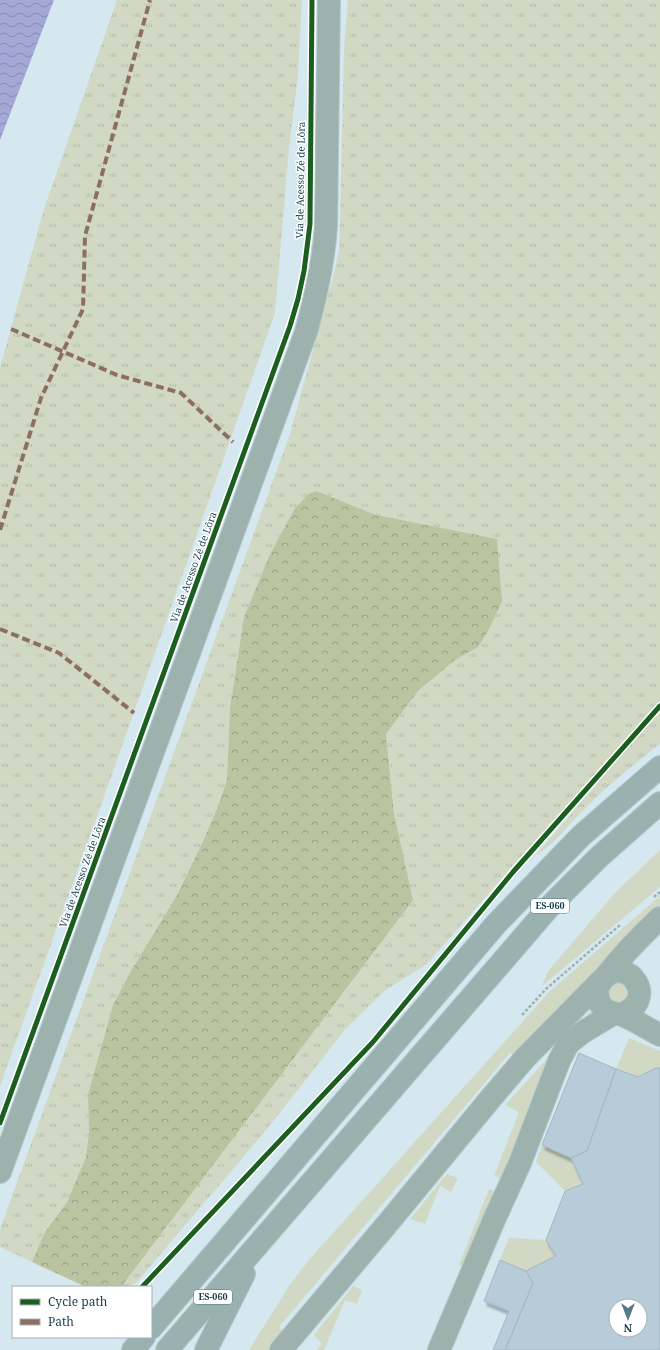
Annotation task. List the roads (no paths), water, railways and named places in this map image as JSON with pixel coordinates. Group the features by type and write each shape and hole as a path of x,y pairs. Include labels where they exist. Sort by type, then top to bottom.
{"main road":[{"name":"ES-060","path":"152,1327 497,923 581,836 660,767"},
{"name":"ES-060","path":"167,1350 551,905 598,858 660,803"},
{"path":"206,1350 258,1244"},
{"path":"133,1350 143,1338"}],"street":[{"path":"0,1172 303,339 314,303 323,262 326,225 329,0"},
{"path":"654,910 642,934 617,961 604,978 598,988 598,996 600,1004 606,1010 660,1035"},
{"path":"281,1350 526,1057 604,978 615,972 624,972 632,976 637,982 640,990 640,998 636,1006 629,1012 617,1014 583,1032 568,1044 559,1060 520,1163 494,1220 439,1350"}],"water":[{"path":"0,0 54,0 0,140"}]}
